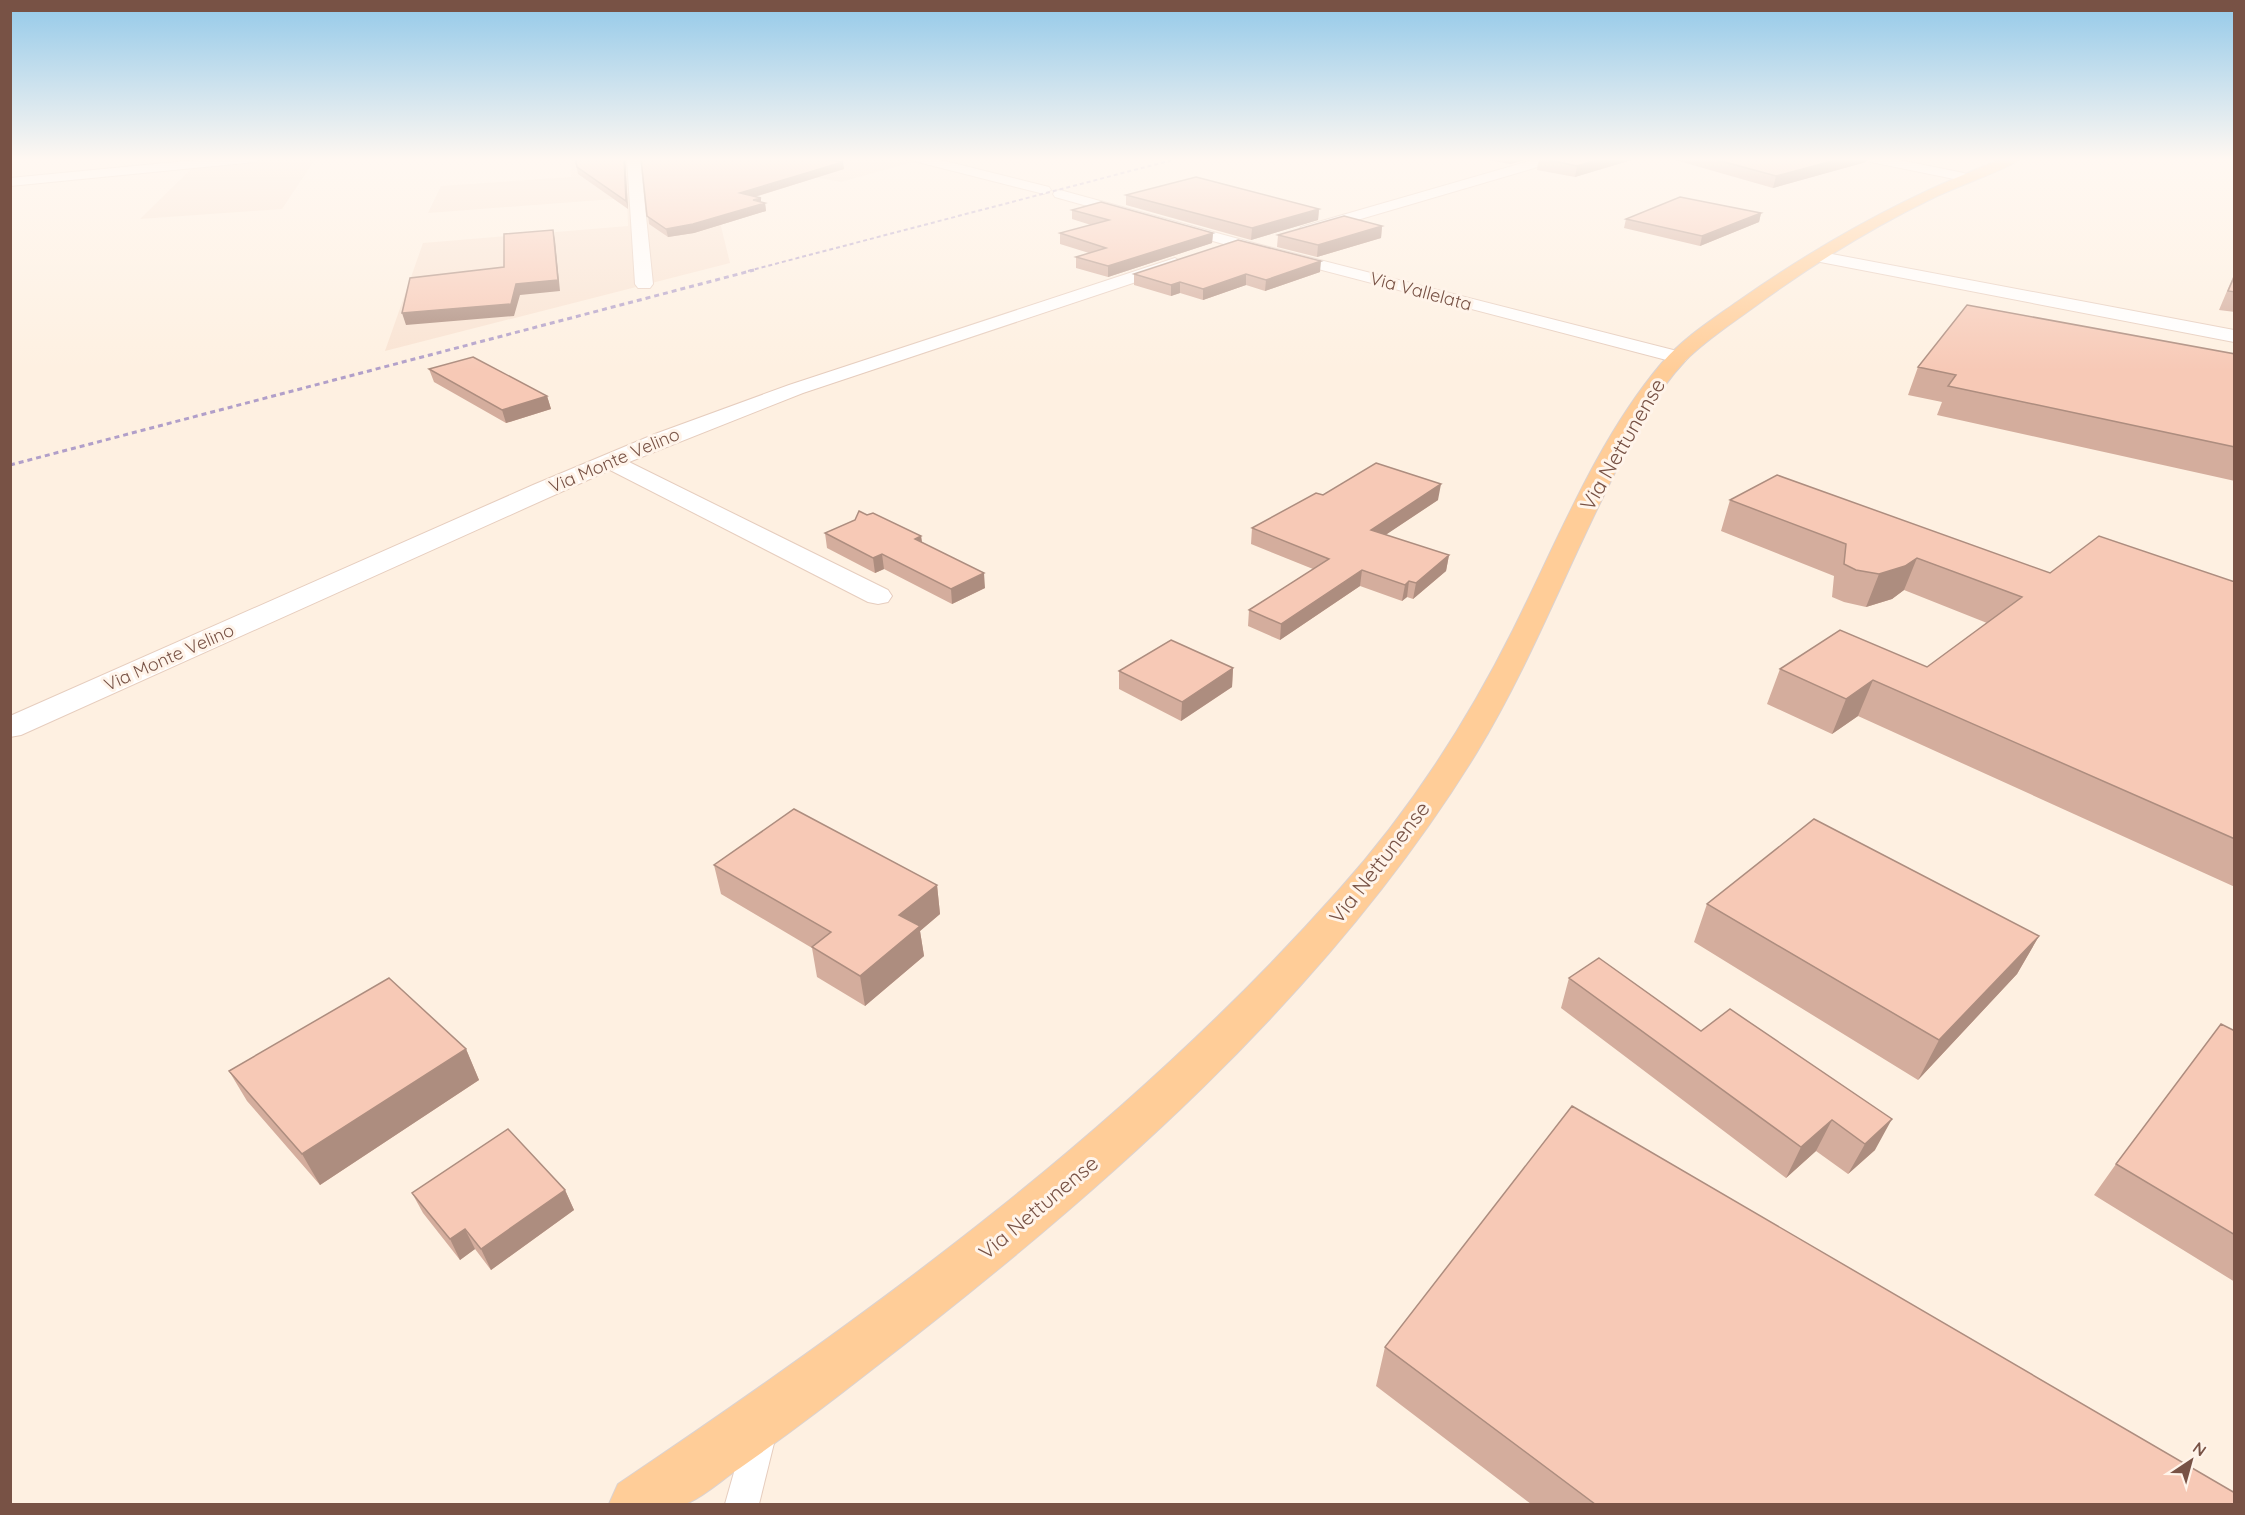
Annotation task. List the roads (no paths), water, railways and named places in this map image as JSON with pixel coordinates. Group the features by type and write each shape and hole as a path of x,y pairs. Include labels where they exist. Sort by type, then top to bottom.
{"main road":[{"name":"Via Nettunense","path":"638,1504 763,1420 877,1337 1046,1203 1211,1050 1262,999 1333,921 1398,843 1466,744 1513,661 1610,459 1661,377 1695,342 1781,278 1862,229"}],"street":[{"path":"639,229 644,284"},
{"name":"Via Vallelata","path":"1185,229 1678,357"},
{"path":"1296,234 1314,229"},
{"name":"Via Monte Velino","path":"10,728 610,461 786,392 1198,256 1273,240"},
{"path":"1816,256 2235,336"},
{"path":"610,461 878,596"}],"lane":[{"path":"742,1504 763,1420"}],"railway":[{"path":"748,271 910,229"},
{"path":"10,465 754,270"}]}
